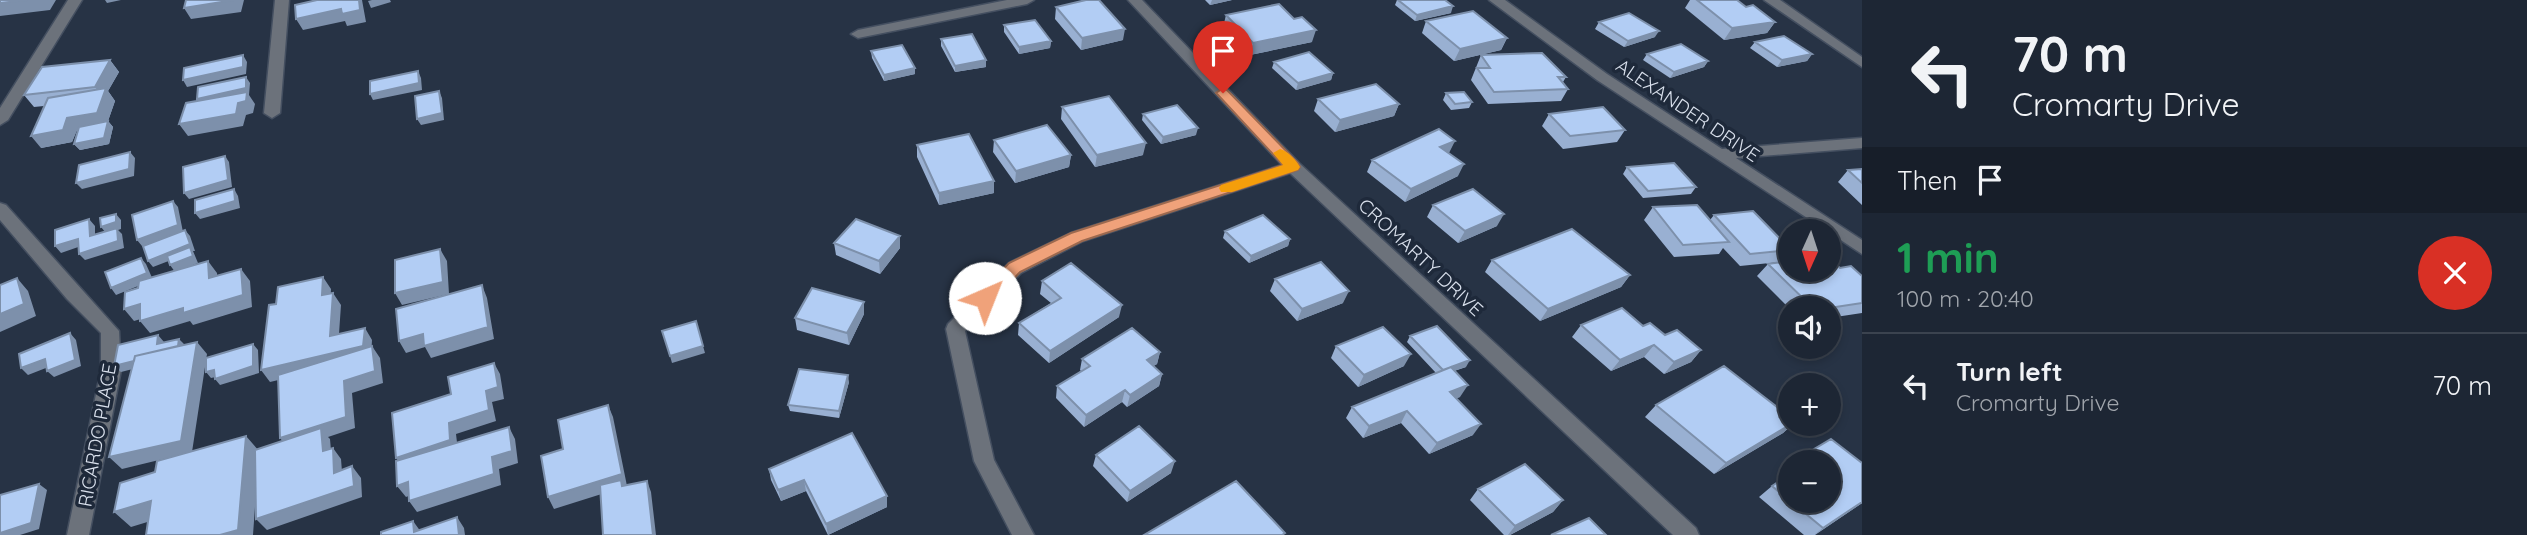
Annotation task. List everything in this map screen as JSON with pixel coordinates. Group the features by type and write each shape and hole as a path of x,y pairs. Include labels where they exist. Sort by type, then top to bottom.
{"street":[{"path":"0,120 75,0"},
{"path":"272,113 282,0"},
{"path":"858,34 1027,0"},
{"name":"CROMARTY DRIVE","path":"1135,0 1293,167 1688,535"},
{"name":"ALEXANDER DRIVE","path":"1496,0 1602,77 1862,248"},
{"path":"1771,0 1862,63"},
{"path":"1719,154 1862,143"},
{"path":"1023,535 984,461 955,329 1015,268 1077,237 1293,167"},
{"name":"RICARDO PLACE","path":"0,209 73,294 110,331 111,370 78,535"}],"building":[{"path":"0,0 27,0 0,3"},
{"path":"186,0 234,0 184,8"},
{"path":"317,0 359,0 360,10 342,14 341,9 296,19 295,5"},
{"path":"1099,0 1125,29 1082,38 1056,7"},
{"path":"1398,0 1445,0 1453,6 1417,15"},
{"path":"1697,0 1737,0 1746,7 1753,5 1775,22 1732,28"},
{"path":"1279,4 1294,19 1302,17 1316,30 1253,43 1226,15"},
{"path":"1473,11 1507,38 1460,49 1426,21"},
{"path":"1629,13 1659,31 1628,41 1599,22"},
{"path":"1035,20 1051,41 1019,47 1004,25"},
{"path":"972,34 986,60 955,66 941,39"},
{"path":"1784,36 1812,54 1782,60 1755,42"},
{"path":"1681,44 1708,61 1674,72 1647,54"},
{"path":"902,45 915,68 884,75 871,51"},
{"path":"1309,52 1333,73 1298,83 1274,62"},
{"path":"1542,53 1566,77 1558,77 1568,89 1494,92 1477,68 1490,68 1481,55"},
{"path":"243,55 243,67 183,80 184,68"},
{"path":"110,60 95,87 24,95 42,67"},
{"path":"418,71 419,83 370,94 370,81"},
{"path":"246,77 246,88 197,99 198,87"},
{"path":"1376,84 1399,104 1340,120 1318,99"},
{"path":"106,88 97,113 67,118 63,130 31,136 48,98"},
{"path":"439,91 442,113 417,119 415,96"},
{"path":"247,92 246,101 238,103 236,114 179,124 186,103"},
{"path":"1464,92 1472,102 1455,104 1446,93"},
{"path":"1109,96 1146,143 1097,155 1062,107"},
{"path":"1177,105 1198,128 1163,137 1143,114"},
{"path":"1603,107 1625,130 1570,136 1549,114"},
{"path":"108,121 104,138 74,144 79,127"},
{"path":"1047,125 1071,155 1016,171 994,140"},
{"path":"1439,129 1455,141 1440,147 1464,164 1411,189 1372,160"},
{"path":"969,134 994,181 939,193 917,145"},
{"path":"130,152 129,169 76,183 79,165"},
{"path":"225,156 228,180 184,193 183,167"},
{"path":"1674,163 1696,187 1648,191 1627,167"},
{"path":"1862,169 1862,183 1848,170"},
{"path":"234,189 235,201 195,213 195,200"},
{"path":"1473,189 1504,214 1465,231 1433,205"},
{"path":"173,201 178,225 137,240 132,215"},
{"path":"1697,205 1729,242 1683,245 1653,207"},
{"path":"1753,211 1778,237 1778,251 1750,254 1714,215"},
{"path":"116,214 116,222 101,227 100,218"},
{"path":"1263,215 1290,239 1251,256 1225,231"},
{"path":"89,219 90,236 117,228 118,241 79,254 78,239 55,246 55,230"},
{"path":"856,219 900,236 879,261 834,243"},
{"path":"1572,229 1630,275 1548,309 1492,260"},
{"path":"185,230 190,244 148,261 143,246"},
{"path":"190,247 193,256 170,265 167,256"},
{"path":"440,249 443,282 395,293 395,260"},
{"path":"141,258 147,273 111,288 105,272"},
{"path":"208,261 209,278 241,269 243,295 183,313 183,308 140,321 140,304 124,309 125,292 138,288 139,281"},
{"path":"1321,262 1349,291 1302,309 1275,279"},
{"path":"1071,263 1122,305 1050,351 1019,323 1061,298 1042,281"},
{"path":"1778,263 1778,274 1768,264"},
{"path":"1851,266 1862,276 1862,303 1841,306 1841,296 1801,296 1786,282 1841,282 1841,268"},
{"path":"323,277 322,295 333,293 330,336 365,328 363,346 261,370 269,305 276,304 278,287"},
{"path":"17,278 24,304 0,314 0,285"},
{"path":"482,285 488,327 424,346 423,334 399,341 396,309"},
{"path":"812,288 864,302 847,333 795,318"},
{"path":"1622,308 1643,326 1650,323 1665,335 1677,330 1701,350 1674,362 1654,345 1620,360 1581,325"},
{"path":"696,321 703,346 670,356 662,331"},
{"path":"1437,326 1470,360 1443,370 1410,336"},
{"path":"1383,327 1411,354 1364,375 1336,346"},
{"path":"1132,328 1160,352 1147,360 1162,374 1130,395 1125,390 1086,415 1057,386 1090,366 1082,359"},
{"path":"70,333 75,360 47,371 45,359 21,368 19,354"},
{"path":"158,335 157,344 179,339 178,346 135,356 134,361 114,366 118,345"},
{"path":"197,342 181,441 109,457 135,356"},
{"path":"253,344 253,366 215,379 214,370 206,372 206,358"},
{"path":"372,346 375,371 344,381 346,417 280,438 278,375"},
{"path":"494,363 498,387 486,391 489,410 449,423 450,440 396,458 392,413 451,394 448,377"},
{"path":"1724,366 1778,408 1778,432 1726,463 1656,405"},
{"path":"1451,367 1468,385 1450,392 1481,424 1437,443 1407,411 1369,426 1352,407"},
{"path":"799,369 848,375 839,411 788,405"},
{"path":"608,405 622,474 548,497 541,456 563,449 558,420"},
{"path":"1139,426 1175,461 1130,491 1096,455"},
{"path":"509,427 512,451 492,457 494,474 409,501 408,482 397,486 396,461"},
{"path":"321,428 323,451 333,448 334,473 352,466 354,486 256,519 255,450"},
{"path":"852,433 887,496 826,524 804,480 778,490 769,469"},
{"path":"246,436 238,530 220,535 146,535 151,501 114,512 120,483 155,472 157,461"},
{"path":"1831,439 1862,463 1862,502 1823,528 1805,513 1841,513 1841,450 1813,450"},
{"path":"1525,464 1563,500 1515,526 1478,489"},
{"path":"621,480 622,486 647,481 653,535 603,535 600,485"},
{"path":"1236,481 1285,533 1144,535"},
{"path":"39,484 31,523 0,533 0,495"},
{"path":"457,517 459,535 381,535 381,532 413,521 414,532"},
{"path":"1589,518 1606,535 1551,535"}],"slow traffic":[{"path":"1227,188 1293,167 1280,153"}],"route":[{"path":"985,298 1015,268 1077,237 1293,167 1223,93"}]}
